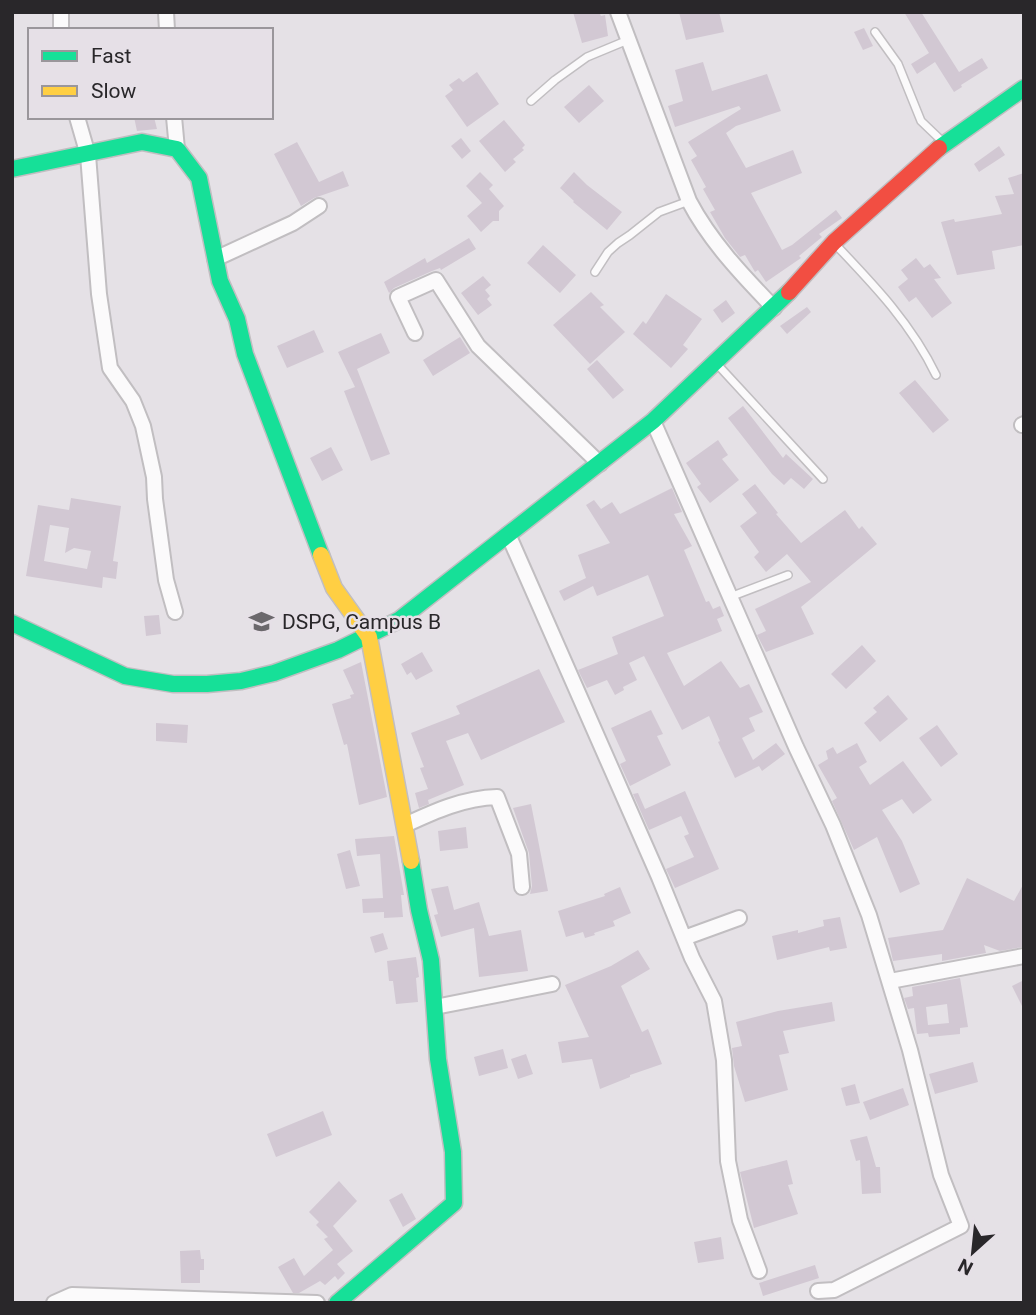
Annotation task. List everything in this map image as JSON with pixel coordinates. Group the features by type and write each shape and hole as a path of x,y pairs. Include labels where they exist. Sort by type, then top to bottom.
{"street":[{"path":"618,12 689,201 722,250 774,308"},
{"path":"12,623 137,680 177,684 214,684 258,677 309,664 369,637 400,620 653,421 774,308 834,242 944,144 1024,88"},
{"path":"78,119 88,155 99,295 110,368 133,401 143,426 154,477 166,580 175,612"},
{"path":"174,119 177,149 199,178 220,281 237,319 245,354 334,588 369,637 419,911 431,960 438,1059 453,1152 454,1203 337,1303"},
{"path":"12,169 142,142 177,149"},
{"path":"215,259 293,223 319,206"},
{"path":"415,333 398,297 436,280 478,346 600,464"},
{"path":"653,421 729,597 833,825 869,915 890,981 942,1175 961,1226 834,1290 818,1291"},
{"path":"508,534 684,938 714,1000 724,1060 728,1161 740,1220 759,1271"},
{"path":"405,825 478,797 497,797 519,854 522,887"},
{"path":"684,938 739,918"},
{"path":"890,981 1024,956"},
{"path":"435,1007 552,984"},
{"path":"54,1303 72,1295 317,1303"}],"lane":[{"path":"875,32 898,64 921,121 944,144"},
{"path":"531,101 587,57 629,40"},
{"path":"595,272 608,252 659,212 689,201"},
{"path":"834,242 891,304 922,347 936,374"},
{"path":"716,364 823,479"},
{"path":"729,597 788,575"}],"building":[{"path":"573,12 599,12 601,16 605,15 608,36 582,43"},
{"path":"679,12 719,12 724,32 686,40"},
{"path":"904,12 921,12 959,72 982,58 988,68 954,92 935,62 917,74 911,64 929,53"},
{"path":"864,28 873,46 863,50 854,32"},
{"path":"703,62 712,91 767,74 781,111 736,126 726,133 746,168 793,150 802,173 751,193 782,250 836,210 842,218 819,234 822,237 799,256 801,258 766,282 758,270 755,272 745,255 740,257 710,212 715,210 691,160 697,156 688,142 741,109 739,106 675,127 668,106 683,101 675,70"},
{"path":"477,72 499,104 467,127 445,96 453,90 449,85 459,78 463,82"},
{"path":"589,85 604,101 579,123 564,107"},
{"path":"134,119 154,119 157,129 137,131"},
{"path":"504,120 525,145 522,148 524,150 513,159 516,162 505,172 479,141"},
{"path":"461,138 471,151 462,159 451,146"},
{"path":"297,142 319,182 343,171 349,186 314,198 301,206 274,154"},
{"path":"999,146 1005,155 979,172 974,164"},
{"path":"480,172 493,185 489,189 504,206 499,211 499,221 493,221 481,232 467,216 482,203 466,186"},
{"path":"574,172 622,212 607,230 560,188"},
{"path":"1024,173 1024,245 992,251 995,269 957,275 941,222 1002,214 995,196 1014,194 1008,178"},
{"path":"469,238 476,249 441,270 432,271 394,288 389,293 384,282 425,258 427,263"},
{"path":"543,245 576,275 560,293 527,263"},
{"path":"916,258 924,268 930,264 941,278 934,279 952,303 932,318 916,297 909,302 898,287 908,279 901,270"},
{"path":"483,276 491,285 485,290 492,305 478,315 461,293"},
{"path":"591,292 604,305 600,307 625,332 590,364 553,325"},
{"path":"666,294 702,319 683,345 688,349 671,368 633,334 643,321 646,324"},
{"path":"726,300 735,313 722,323 713,310"},
{"path":"807,307 811,312 787,334 780,326"},
{"path":"314,330 324,352 287,368 277,346"},
{"path":"381,333 390,353 357,369 390,454 371,461 344,391 355,387 338,352"},
{"path":"460,337 470,353 433,376 423,360"},
{"path":"597,360 624,390 613,399 587,369"},
{"path":"915,380 949,420 933,433 899,393"},
{"path":"743,406 783,458 786,454 813,479 804,489 791,478 784,485 772,474 728,418"},
{"path":"718,440 728,455 722,459 739,480 710,503 697,487 701,484 686,463"},
{"path":"331,447 343,470 322,481 310,458"},
{"path":"755,484 801,543 845,510 859,529 862,526 877,544 801,607 814,634 766,652 757,635 766,631 755,609 811,582 787,554 766,572 754,557 759,552 740,526 757,513 742,494"},
{"path":"672,488 682,512 674,514 692,546 684,550 706,602 709,601 713,609 720,606 724,616 717,619 722,631 667,653 684,686 721,661 740,688 749,684 763,712 749,718 755,731 742,738 753,760 776,743 785,754 762,771 759,766 735,778 709,716 682,730 644,656 629,663 637,680 623,687 624,690 615,695 607,680 587,688 578,670 618,654 612,637 664,616 648,575 597,596 593,586 564,601 559,591 586,578 578,555 610,543 586,505 594,500 601,509 612,502 620,514"},
{"path":"71,498 121,506 113,561 118,562 116,579 103,577 102,588 26,576 38,505 69,510","holes":["50,525 69,528 65,553 74,548 91,551 87,569 44,561"]},
{"path":"159,615 161,634 146,636 144,616"},
{"path":"862,645 876,661 846,689 831,674"},
{"path":"422,652 433,671 416,680 411,672 407,675 401,664"},
{"path":"361,662 387,797 359,805 347,744 344,745 332,704 351,698 350,695 354,694 343,670"},
{"path":"539,669 565,722 481,760 468,733 446,741 464,785 428,800 429,804 419,808 415,793 428,789 420,768 424,767 411,733 460,714 456,706"},
{"path":"888,695 908,719 880,742 864,723 877,712 873,708"},
{"path":"651,710 663,734 657,736 671,765 630,786 620,764 626,761 611,728"},
{"path":"156,723 188,725 187,743 156,741"},
{"path":"937,725 958,754 941,767 919,738"},
{"path":"857,743 867,762 859,767 870,785 903,761 932,800 913,814 902,799 882,810 902,841 920,884 900,893 877,837 854,850 832,801 837,798 818,765 828,759 826,751 833,747 837,754"},
{"path":"685,791 719,869 675,888 666,869 694,857 684,836 689,834 681,816 649,830 633,794 638,793 645,809"},
{"path":"531,804 548,891 530,894 532,886 529,853 513,808"},
{"path":"466,827 468,848 440,851 438,831"},
{"path":"394,836 404,895 401,895 403,917 384,918 384,912 363,913 362,899 383,898 380,854 357,856 355,839"},
{"path":"350,850 360,886 346,889 337,854"},
{"path":"967,878 1014,901 1024,883 1022,947 1000,951 984,945 986,953 942,961 942,954 893,961 888,938 943,930"},
{"path":"448,886 454,910 479,902 489,936 521,930 528,971 479,977 474,928 441,937 434,915 438,914 431,889"},
{"path":"620,887 631,913 613,921 615,926 594,933 595,935 585,938 583,932 566,937 558,911 605,896 604,894"},
{"path":"840,917 847,948 830,951 829,947 777,960 772,936 824,926 823,920"},
{"path":"383,933 388,949 375,953 370,937"},
{"path":"638,950 650,969 621,986 642,1032 648,1029 662,1064 600,1089 592,1059 562,1063 558,1042 589,1037 565,985 611,966"},
{"path":"416,957 419,977 416,978 418,1002 396,1004 393,981 389,981 387,961"},
{"path":"960,978 968,1027 960,1028 960,1034 929,1037 928,1033 917,1034 914,1008 908,1009 904,998 913,996 912,987","holes":["947,1004 949,1023 928,1025 926,1007"]},
{"path":"1024,980 1024,1010 1012,986"},
{"path":"832,1002 835,1021 783,1031 789,1053 779,1055 788,1090 745,1102 734,1066 732,1048 742,1046 736,1022 778,1011"},
{"path":"503,1049 508,1068 479,1076 474,1057"},
{"path":"526,1054 533,1074 518,1079 511,1059"},
{"path":"973,1062 978,1082 935,1094 929,1074"},
{"path":"855,1084 860,1103 846,1106 841,1088"},
{"path":"903,1088 909,1105 870,1120 863,1102"},
{"path":"323,1111 332,1135 276,1157 267,1134"},
{"path":"867,1136 876,1167 880,1167 881,1193 862,1194 860,1160 856,1161 850,1140"},
{"path":"787,1160 793,1184 788,1185 798,1214 754,1228 740,1172"},
{"path":"339,1181 357,1201 333,1226 353,1251 337,1264 345,1273 338,1280 335,1276 325,1285 320,1281 299,1293 293,1293 278,1267 294,1258 304,1276 333,1250 324,1239 328,1237 316,1225 319,1222 309,1212"},
{"path":"402,1193 416,1219 403,1227 389,1200"},
{"path":"721,1237 724,1259 698,1263 694,1242"},
{"path":"200,1250 201,1259 204,1259 204,1270 200,1270 200,1283 181,1283 180,1251"},
{"path":"815,1265 819,1278 763,1296 759,1283"}],"traffic: fast":[{"path":"939,148 1024,88"},
{"path":"12,169 142,142 177,149 199,178 220,281 237,319 245,354 321,555"},
{"path":"12,623 125,676 173,684 241,681 274,673 338,650 399,620 653,421 789,292"},
{"path":"337,1303 454,1203 453,1152 438,1059 431,960 411,861"}],"traffic: slow":[{"path":"321,555 334,588 369,637 411,861"}],"traffic: jam":[{"path":"789,292 834,242 939,148"}],"place":[{"name":"DSPG, Campus B","path":"262,622"}]}
